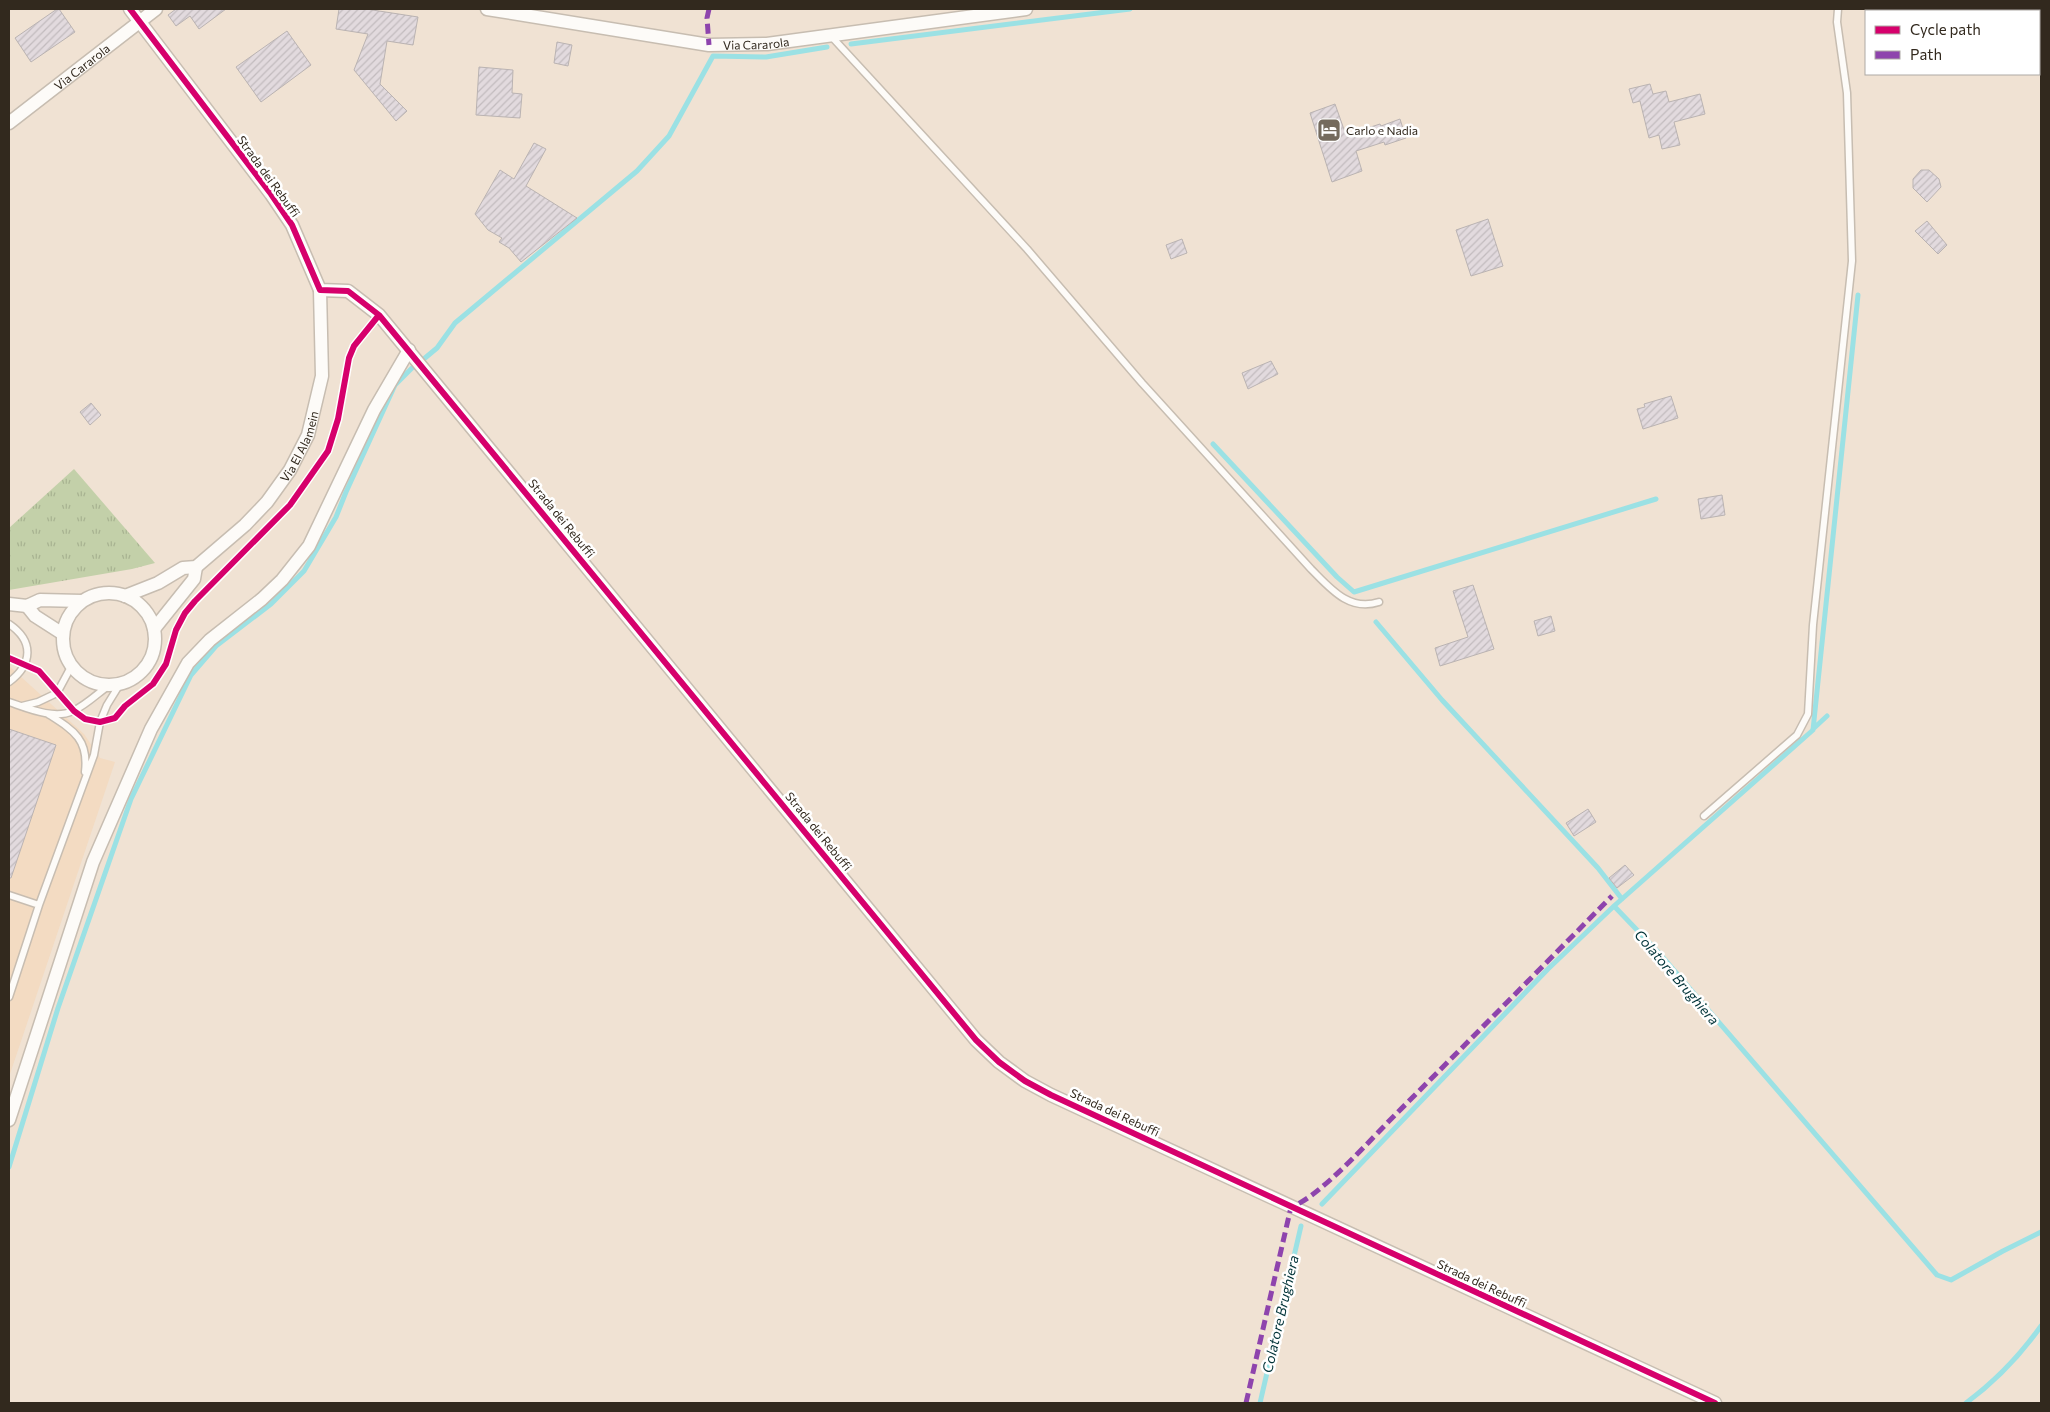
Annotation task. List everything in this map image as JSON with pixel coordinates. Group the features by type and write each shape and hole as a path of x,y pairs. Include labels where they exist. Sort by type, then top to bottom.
{"street":[{"name":"Strada dei Rebuffi","path":"130,9 271,194 292,225 320,290 348,290 379,314 976,1040 999,1062 1025,1081 1051,1095 1715,1403"},
{"name":"Via Cararola","path":"9,123 156,9"},
{"name":"Via Cararola","path":"486,9 709,45 767,44 1026,9"},
{"name":"Via El Alamein","path":"125,596 158,583 183,568 196,567 245,525 267,502 290,470 308,435 322,376 320,290"},
{"path":"9,1120 93,862 150,729 188,663 210,640 262,599 282,580 309,546 374,410 409,350"},
{"name":"Via El Alamein","path":"154,629 194,579 196,567"},
{"path":"9,604 26,606 40,600 82,601 104,593 125,596 144,609 154,629 155,640 150,661 135,678 114,685 92,683 82,678 71,667 63,650 63,634 68,618 82,601"},
{"path":"26,606 35,616 63,634"}],"lane":[{"path":"1704,816 1797,734 1808,714 1814,616 1852,261 1847,93 1837,22 1838,9"},
{"path":"830,35 1027,249 1142,383 1311,569 1337,595 1351,602 1368,605 1378,602"},
{"path":"9,624 16,629 27,644 26,665 19,675 9,682"},
{"path":"22,706 38,702 57,693 71,667"},
{"path":"9,702 46,713 64,714 74,711 114,685"},
{"path":"9,997 39,905 94,755 100,722 114,685"},
{"path":"46,713 73,730 82,741 86,753 84,781"},
{"path":"9,895 39,905"}],"shaded area":[{"path":"9,666 84,734 100,758 115,762 9,1077"}],"green space":[{"path":"74,469 155,563 132,569 9,590 9,528"}],"building":[{"path":"59,9 75,32 31,62 15,38"},
{"path":"176,9 226,9 199,29 190,16 176,26 168,15"},
{"path":"339,9 366,9 418,17 413,45 387,41 380,84 407,111 396,121 354,70 368,34 336,29"},
{"path":"287,31 311,65 261,102 236,67"},
{"path":"557,42 572,45 568,66 554,63"},
{"path":"479,67 513,70 512,93 522,94 520,118 476,115"},
{"path":"1650,84 1653,94 1666,91 1669,102 1700,94 1705,114 1674,122 1680,145 1662,149 1659,135 1649,138 1640,101 1633,103 1629,89"},
{"path":"1335,104 1346,135 1400,119 1406,138 1385,145 1384,142 1356,151 1362,171 1332,182 1310,113"},
{"path":"534,143 546,149 526,186 577,218 521,262 509,248 499,242 502,238 488,230 475,214 500,170 514,179"},
{"path":"1921,170 1929,170 1939,179 1941,187 1927,202 1913,188 1913,179"},
{"path":"1488,219 1503,266 1471,276 1456,230"},
{"path":"1927,221 1947,245 1938,254 1915,231"},
{"path":"1182,239 1187,253 1171,259 1166,245"},
{"path":"1271,361 1278,374 1248,389 1242,373"},
{"path":"1671,396 1678,418 1643,429 1637,409 1645,407 1644,404"},
{"path":"91,403 101,415 90,425 80,412"},
{"path":"1722,495 1725,515 1701,519 1698,499"},
{"path":"1473,585 1494,649 1440,666 1435,648 1468,637 1453,591"},
{"path":"1551,616 1555,631 1538,636 1534,621"},
{"path":"9,729 56,745 11,878 9,878"},
{"path":"1588,809 1596,822 1574,836 1566,823"},
{"path":"1625,865 1634,875 1617,888 1609,878"}],"waterway":[{"path":"851,44 1130,9"},
{"path":"425,358 437,348 455,323 637,171 669,136 713,56 766,57 827,47"},
{"path":"1614,906 1813,730 1858,295"},
{"path":"9,1167 58,1008 131,799 191,675 216,646 271,604 304,571 336,517 395,385 415,365"},
{"path":"1213,444 1337,577 1354,592 1656,499"},
{"path":"1376,622 1442,700 1598,868 1622,899"},
{"path":"1813,729 1827,716"},
{"name":"Colatore Brughiera","path":"1322,1204 1548,969 1614,906 1659,953 1937,1275 1951,1280 2041,1232"},
{"name":"Colatore Brughiera","path":"1260,1403 1301,1226"},
{"path":"1966,1403 1988,1386 2007,1367 2041,1326"}],"marked path":[{"path":"709,9 707,18 709,45"},
{"path":"1246,1403 1291,1207 1303,1201 1331,1180 1612,896"}],"cycle path":[{"path":"130,9 271,194 292,225 320,290 348,291 379,315 976,1040 999,1062 1025,1081 1051,1095 1715,1403"},
{"path":"9,658 39,671 74,711 85,719 100,722 115,718 125,706 153,684 166,664 176,630 185,613 290,505 328,451 338,419 349,358 354,346 379,315"}],"place":[{"name":"Carlo e Nadia","path":"1329,130"}]}
